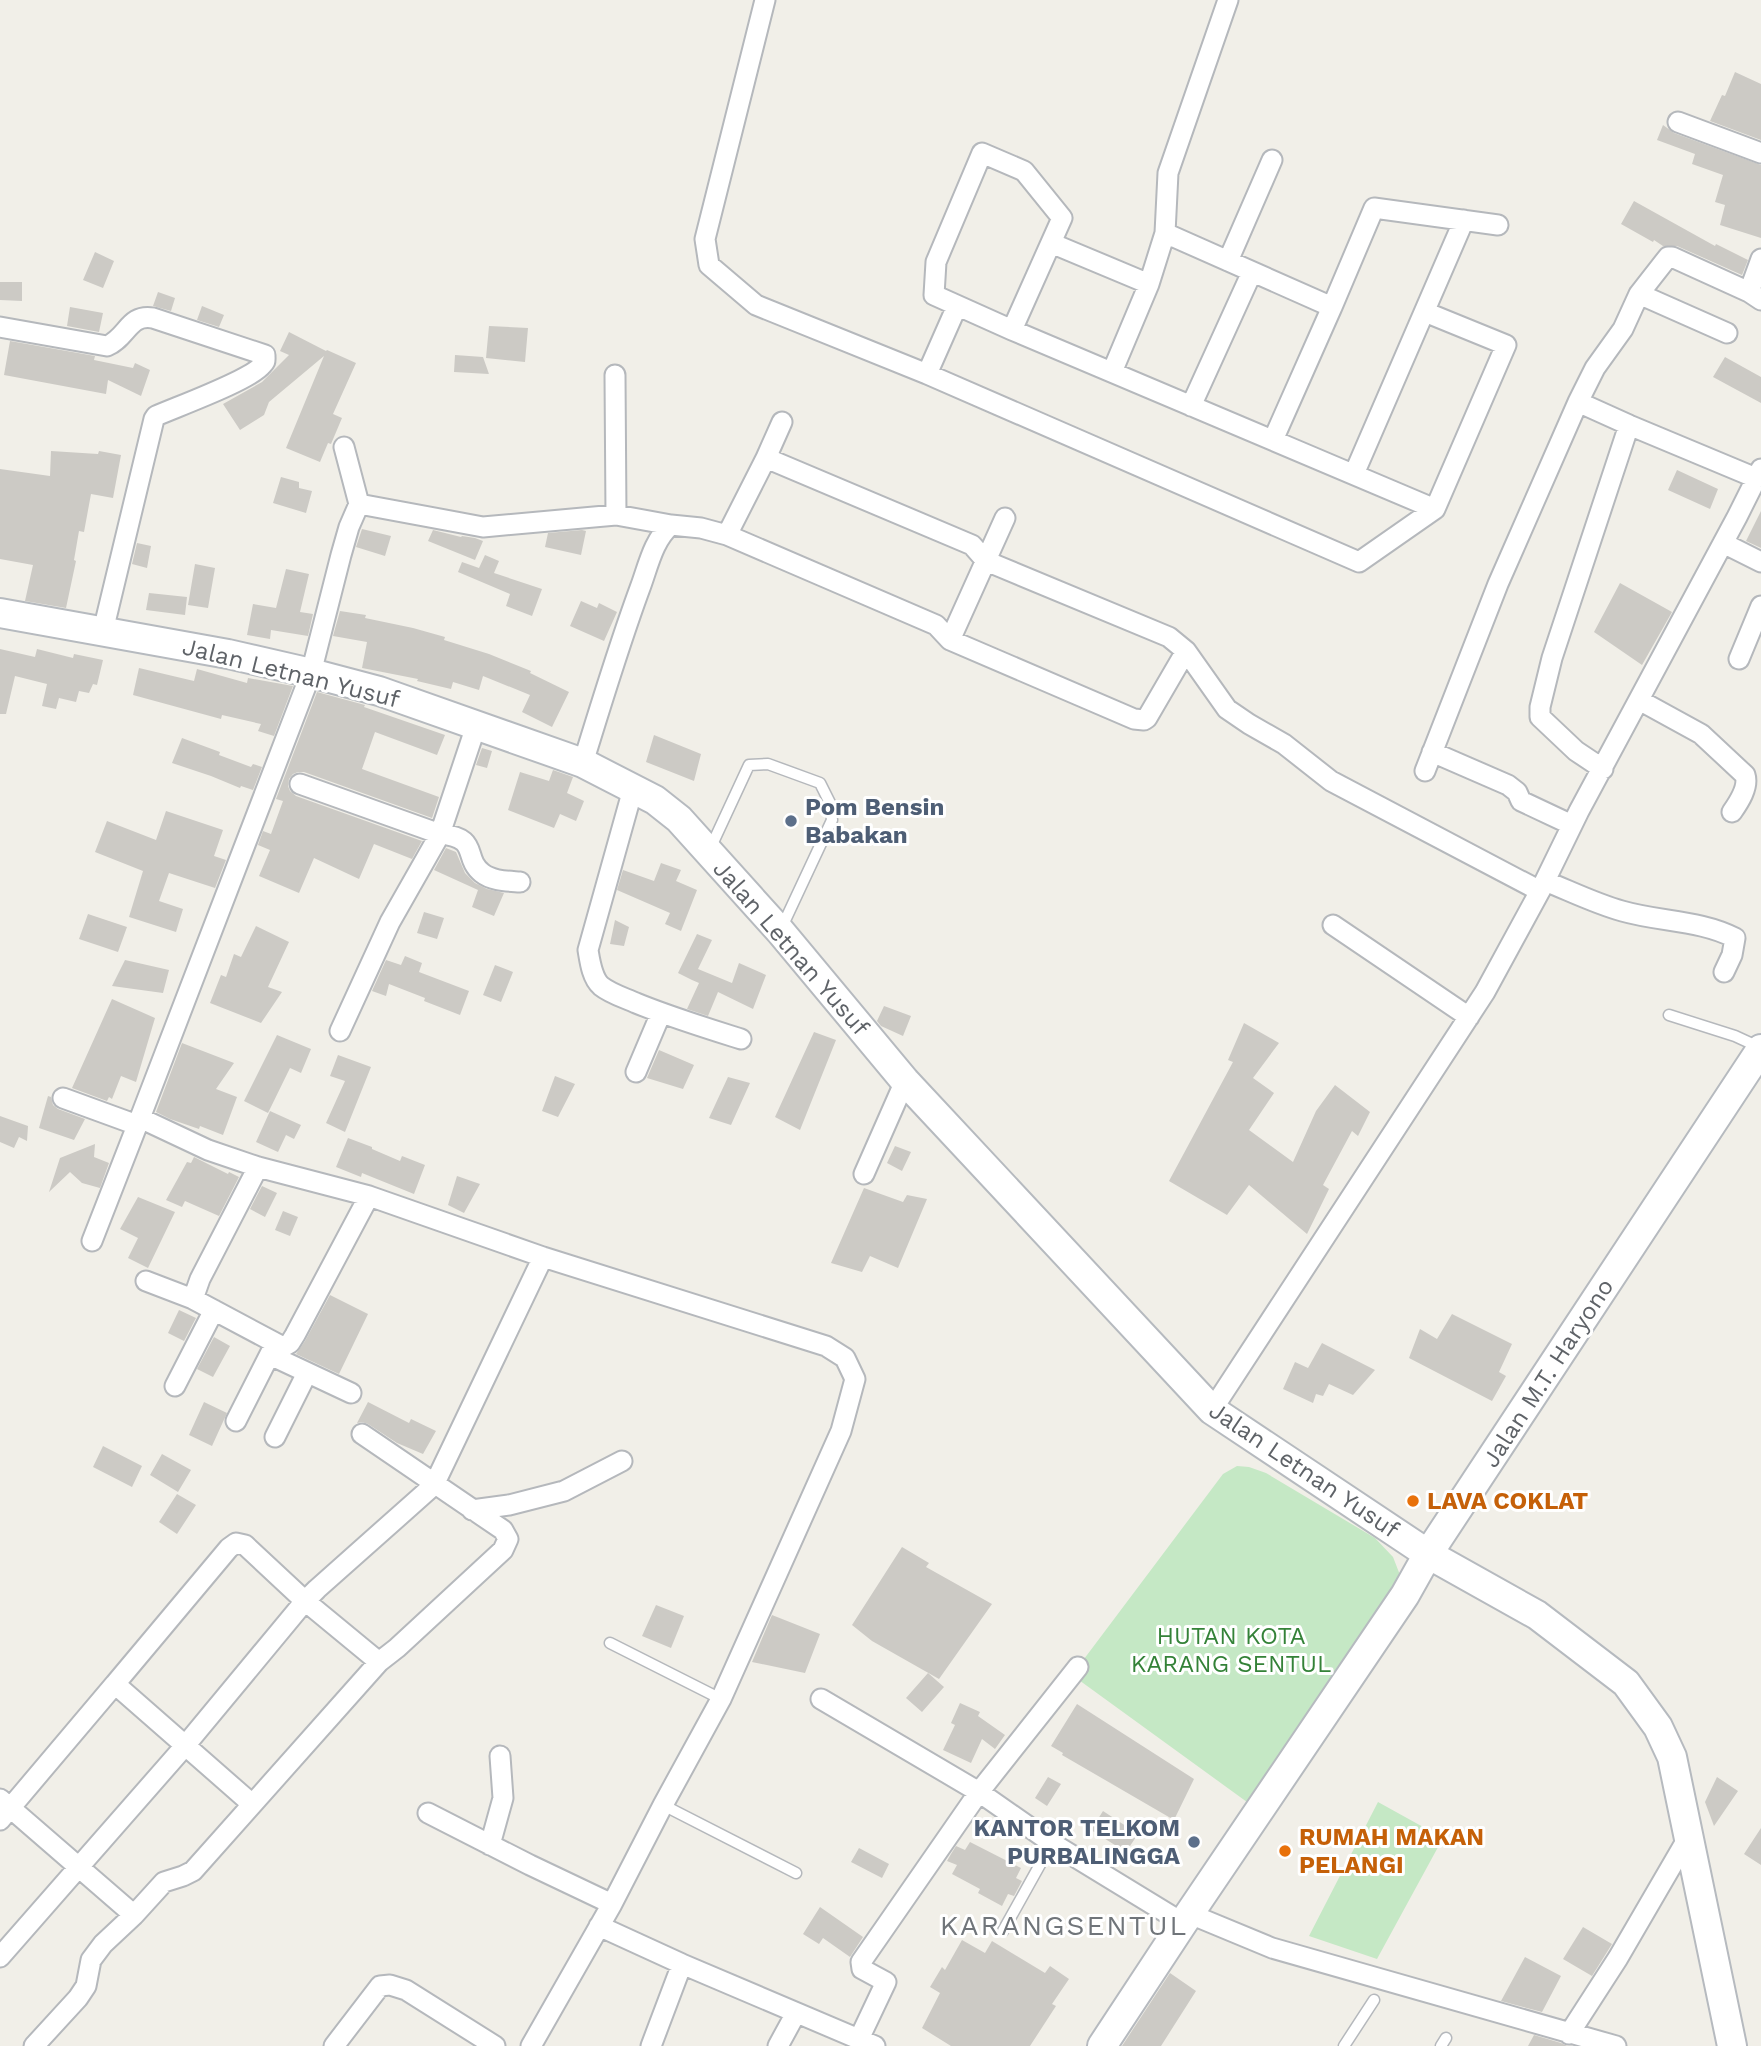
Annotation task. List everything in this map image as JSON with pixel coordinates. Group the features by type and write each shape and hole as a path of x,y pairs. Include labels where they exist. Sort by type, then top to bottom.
{"street":[{"path":"765,0 705,239 709,265 756,305 927,374 1359,562 1435,509 1506,345 1425,312"},
{"path":"1112,372 1149,284 1166,223 1168,173 1228,0"},
{"path":"1678,122 1761,153"},
{"path":"1012,330 1062,218 1024,171 982,153 936,261 934,295 1012,330 1435,509"},
{"path":"1228,261 1272,160"},
{"path":"1273,440 1374,208 1498,225"},
{"path":"1354,474 1464,220"},
{"path":"1166,223 1228,261 1332,307"},
{"path":"1051,243 1149,284"},
{"path":"1426,771 1498,584 1578,402 1595,368 1623,329 1639,294 1668,257 1672,257 1755,296 1761,260"},
{"path":"1191,406 1252,272"},
{"path":"1639,294 1727,333"},
{"path":"927,374 957,306"},
{"path":"0,327 107,345 120,338 136,319 142,316 265,355 264,364 257,371 156,416 152,421 103,631"},
{"path":"615,375 616,515"},
{"path":"1212,1410 1485,992 1723,543 1756,486 1578,402"},
{"path":"727,536 782,422"},
{"path":"1604,769 1576,751 1545,724 1540,717 1540,707 1550,666 1629,425"},
{"path":"92,1241 311,673 341,555 359,504 344,447"},
{"path":"766,458 972,545 986,561 1170,636 1186,651 1227,709 1284,744 1331,781 1542,886 1622,911 1723,932 1735,938 1732,955 1724,972"},
{"path":"359,504 483,527 616,515 701,528 727,536 936,625 950,640 1128,717 1144,720 1186,651"},
{"path":"950,640 1005,518"},
{"path":"583,763 626,625 659,537 671,525"},
{"path":"1723,543 1761,562"},
{"path":"1739,659 1761,606"},
{"name":"Jalan Letnan Yusuf","path":"0,613 228,654 379,691 583,763 655,800 679,819 780,931 905,1081 1212,1410 1428,1554 1537,1615 1626,1683 1658,1727 1672,1757 1732,2046"},
{"path":"1639,700 1701,734 1745,775 1745,787 1732,813"},
{"path":"340,1031 390,922 440,834 476,726"},
{"path":"1432,752 1498,780 1517,792 1521,801 1572,825"},
{"path":"300,783 449,835 468,844 478,869 485,875 520,882"},
{"path":"632,789 588,950 590,965 600,985 618,996 741,1039"},
{"path":"1333,925 1469,1017"},
{"path":"636,1072 661,1013"},
{"name":"Jalan M.T. Haryono","path":"1102,2046 1405,1595 1428,1554 1761,1048"},
{"path":"864,1174 905,1081"},
{"path":"63,1098 138,1121 258,1167 369,1196 543,1257 826,1346 845,1358 855,1379 841,1431 721,1699 612,1904 531,2046"},
{"path":"192,1299 258,1167"},
{"path":"273,1349 283,1347 293,1339 369,1196"},
{"path":"0,1957 184,1747 305,1601 434,1485 543,1257"},
{"path":"146,1281 214,1311 307,1373 351,1393"},
{"path":"175,1386 214,1311"},
{"path":"236,1421 273,1349"},
{"path":"275,1437 307,1373"},
{"path":"34,2046 86,1986 91,1959 96,1951 164,1882 192,1871 379,1662 508,1544 503,1530 362,1434"},
{"path":"472,1510 509,1505 564,1491 622,1461"},
{"path":"134,1915 79,1867 4,1809 115,1684 229,1548 236,1543 245,1545 305,1601 379,1662"},
{"path":"599,1926 867,2042 886,1982 862,1969 860,1964 979,1792 1078,1667"},
{"path":"115,1684 252,1804"},
{"path":"821,1699 979,1792 1052,1843 1186,1919 1272,1948 1616,2046"},
{"path":"490,1845 503,1798 500,1756"},
{"path":"428,1813 612,1904"},
{"path":"1569,2034 1618,1958 1689,1836"},
{"path":"652,2046 682,1964"},
{"path":"334,2046 380,1986 390,1985 406,1990 495,2046"},
{"path":"778,2046 796,2013"}],"lane":[{"path":"709,852 749,765 768,764 820,783 830,803 832,820 780,931"},
{"path":"1669,1015 1735,1036 1761,1048"},
{"path":"610,1643 721,1699"},
{"path":"663,1805 796,1873"},
{"path":"1003,1931 1052,1843"},
{"path":"1344,2046 1374,2000"}],"green space":[{"name":"HUTAN KOTA KARANG SENTUL","path":"1237,1466 1266,1473 1375,1538 1393,1557 1403,1594 1258,1810 1072,1675 1223,1474"},
{"path":"1378,1802 1443,1838 1377,1959 1309,1936"}],"building":[{"path":"1735,72 1761,84 1761,140 1710,121"},
{"path":"1663,125 1674,133 1761,165 1761,238 1720,225 1725,205 1715,202 1723,175 1692,164 1695,154 1657,140"},
{"path":"1634,201 1715,246 1716,244 1748,260 1742,275 1677,246 1663,246 1654,240 1653,242 1621,224"},
{"path":"95,252 114,261 103,288 83,280"},
{"path":"0,282 22,282 22,301 0,300"},
{"path":"158,292 175,298 171,311 153,306"},
{"path":"202,306 224,315 219,327 197,320"},
{"path":"70,307 103,313 99,332 67,326"},
{"path":"489,326 528,328 525,362 486,358"},
{"path":"289,332 356,363 333,414 342,418 320,462 286,448 324,356 269,402 264,415 240,430 223,404 262,382 289,355 280,351"},
{"path":"10,341 95,356 94,360 133,368 135,363 150,370 141,396 108,380 106,394 4,375"},
{"path":"455,355 483,357 489,374 454,372"},
{"path":"1725,357 1761,377 1761,403 1713,377"},
{"path":"51,451 98,454 99,451 121,455 113,498 91,494 84,532 79,531 66,608 25,601 33,565 0,559 0,469 50,476"},
{"path":"1677,470 1718,489 1710,509 1668,490"},
{"path":"281,477 299,482 299,488 312,491 306,513 273,503"},
{"path":"1761,511 1761,548 1746,541"},
{"path":"362,529 391,536 385,556 356,547"},
{"path":"433,530 483,541 475,560 428,541"},
{"path":"586,531 581,555 545,547 548,533"},
{"path":"137,543 151,546 147,568 132,564"},
{"path":"485,555 499,561 494,573 542,589 532,616 506,606 510,594 458,572 462,562 479,568"},
{"path":"195,564 215,568 208,608 188,605"},
{"path":"286,569 309,574 300,612 313,614 308,636 271,630 270,639 247,635 253,604 276,608"},
{"path":"1620,583 1672,612 1642,665 1594,632"},
{"path":"149,593 187,597 185,615 146,610"},
{"path":"581,601 597,608 599,603 617,612 604,641 570,626"},
{"path":"340,611 366,615 365,618 445,637 444,640 531,671 530,673 569,692 552,727 522,712 530,695 483,676 479,690 453,682 451,689 417,681 418,679 362,668 367,642 333,636"},
{"path":"0,649 35,657 37,649 73,658 74,654 103,660 97,685 93,684 89,693 79,691 76,702 59,698 56,709 42,706 47,684 15,676 6,714 0,714"},
{"path":"139,668 194,681 197,669 247,683 248,678 293,686 274,736 258,731 261,724 222,715 221,719 133,695"},
{"path":"317,692 365,705 364,707 445,735 437,755 375,732 362,769 439,797 432,818 304,772 293,774 288,786 296,796 422,841 412,859 374,844 359,879 314,858 299,893 259,876 270,850 258,845 263,831 271,834 283,801 276,799"},
{"path":"654,735 701,754 694,781 646,762"},
{"path":"182,738 251,767 253,764 262,767 253,790 241,786 240,788 172,763"},
{"path":"482,748 492,751 487,768 476,765"},
{"path":"553,770 573,777 567,793 584,801 576,821 560,814 554,828 508,810 520,772 549,781"},
{"path":"166,811 223,830 214,856 226,860 215,888 169,873 159,901 183,909 176,932 129,917 143,871 95,852 107,821 156,840"},
{"path":"446,848 456,852 465,873 475,883 504,893 494,916 472,907 478,890 434,870"},
{"path":"661,863 681,870 676,881 697,890 681,931 665,924 670,913 617,890 623,870 654,881"},
{"path":"424,912 444,918 437,939 417,933"},
{"path":"88,914 127,927 118,952 79,939"},
{"path":"615,920 629,927 624,946 610,944"},
{"path":"256,926 289,942 268,987 282,992 261,1023 210,1003 221,975 226,977 234,954 241,957"},
{"path":"697,934 712,940 698,969 732,983 739,963 766,975 753,1009 718,992 708,1016 687,1009 699,983 678,973"},
{"path":"405,956 422,963 419,972 469,991 460,1015 389,984 386,996 372,991 386,960 401,965"},
{"path":"125,960 169,970 163,993 112,986"},
{"path":"495,965 513,972 501,1002 483,995"},
{"path":"112,999 155,1018 136,1082 121,1076 112,1099 109,1097 107,1101 72,1088"},
{"path":"884,1006 911,1016 903,1036 881,1026 877,1021"},
{"path":"1244,1023 1279,1043 1253,1078 1274,1093 1249,1130 1293,1162 1316,1111 1335,1085 1370,1112 1358,1136 1352,1131 1323,1185 1329,1189 1307,1234 1249,1185 1227,1215 1169,1181 1233,1062 1228,1060"},
{"path":"814,1032 836,1040 800,1130 775,1117"},
{"path":"277,1035 311,1049 301,1073 290,1068 268,1113 244,1101"},
{"path":"182,1043 234,1063 216,1089 237,1097 223,1135 200,1126 199,1129 156,1112"},
{"path":"659,1050 694,1065 683,1089 647,1078"},
{"path":"338,1055 371,1067 345,1132 326,1123 345,1081 330,1076"},
{"path":"555,1076 575,1084 558,1117 542,1111"},
{"path":"728,1077 750,1083 731,1125 709,1118"},
{"path":"48,1096 58,1109 85,1119 74,1140 39,1128"},
{"path":"270,1111 301,1125 294,1139 286,1135 278,1152 256,1142"},
{"path":"0,1116 28,1126 27,1141 19,1137 14,1148 0,1142"},
{"path":"348,1138 400,1161 402,1156 425,1165 414,1194 362,1173 361,1177 336,1167"},
{"path":"95,1144 94,1157 109,1163 100,1188 82,1183 70,1172 49,1192 60,1158"},
{"path":"895,1146 911,1152 902,1171 887,1163"},
{"path":"194,1157 239,1177 219,1216 185,1201 182,1207 166,1200 187,1162 191,1163"},
{"path":"457,1176 480,1184 464,1213 448,1205"},
{"path":"262,1186 277,1193 265,1217 250,1209"},
{"path":"864,1188 903,1202 907,1195 927,1199 898,1268 870,1256 862,1272 831,1263"},
{"path":"138,1197 175,1212 148,1268 128,1258 138,1238 120,1229"},
{"path":"283,1211 298,1217 290,1236 275,1230"},
{"path":"330,1295 368,1314 339,1374 296,1354"},
{"path":"179,1310 196,1318 184,1341 168,1333"},
{"path":"1452,1314 1512,1344 1499,1372 1506,1376 1492,1401 1409,1358 1420,1329 1437,1339"},
{"path":"214,1337 230,1346 213,1377 197,1369"},
{"path":"1322,1343 1375,1370 1353,1395 1329,1384 1323,1396 1316,1394 1313,1403 1283,1389 1295,1362 1308,1368"},
{"path":"204,1402 227,1413 212,1446 189,1435"},
{"path":"368,1402 409,1423 411,1419 436,1431 423,1454 397,1443 368,1424 357,1423"},
{"path":"103,1446 142,1466 132,1487 93,1467"},
{"path":"162,1454 191,1470 178,1492 150,1475"},
{"path":"177,1494 196,1505 177,1534 159,1522"},
{"path":"902,1547 929,1563 926,1567 992,1604 939,1679 872,1641 852,1625"},
{"path":"656,1605 684,1616 671,1648 642,1636"},
{"path":"772,1615 820,1634 805,1673 752,1662"},
{"path":"928,1673 944,1687 922,1712 906,1698"},
{"path":"960,1703 980,1712 978,1716 1005,1735 995,1749 982,1739 971,1763 943,1750 955,1725 951,1723"},
{"path":"1077,1704 1194,1779 1174,1820 1051,1746"},
{"path":"1048,1777 1061,1784 1047,1806 1035,1798"},
{"path":"1717,1777 1738,1791 1714,1826 1705,1802"},
{"path":"1103,1811 1138,1834 1126,1852 1091,1830"},
{"path":"1761,1828 1761,1865 1744,1854"},
{"path":"970,1842 1021,1868 1016,1878 1022,1881 1014,1896 1008,1894 1002,1906 978,1893 980,1889 952,1874 957,1865 947,1861 956,1846 965,1850"},
{"path":"859,1848 889,1864 882,1878 851,1862"},
{"path":"820,1907 863,1937 850,1957 823,1938 819,1944 803,1934"},
{"path":"1583,1927 1612,1944 1592,1976 1563,1959"},
{"path":"962,1940 985,1953 992,1941 1045,1973 1050,1966 1069,1979 1052,2004 1056,2006 1030,2046 951,2046 922,2028 940,1993 930,1987 942,1967 945,1970"},
{"path":"1525,1957 1561,1976 1542,2012 1501,2001"},
{"path":"1170,1973 1196,1991 1161,2046 1122,2046"},
{"path":"1534,2035 1561,2043 1567,2046 1528,2046"}],"place":[{"name":"Pom Bensin Babakan","path":"791,821"},
{"name":"LAVA COKLAT","path":"1413,1501"},
{"name":"KANTOR TELKOM PURBALINGGA","path":"1194,1842"},
{"name":"RUMAH MAKAN PELANGI","path":"1285,1851"}],"district":[{"name":"KARANGSENTUL","path":"1064,1925"}]}
